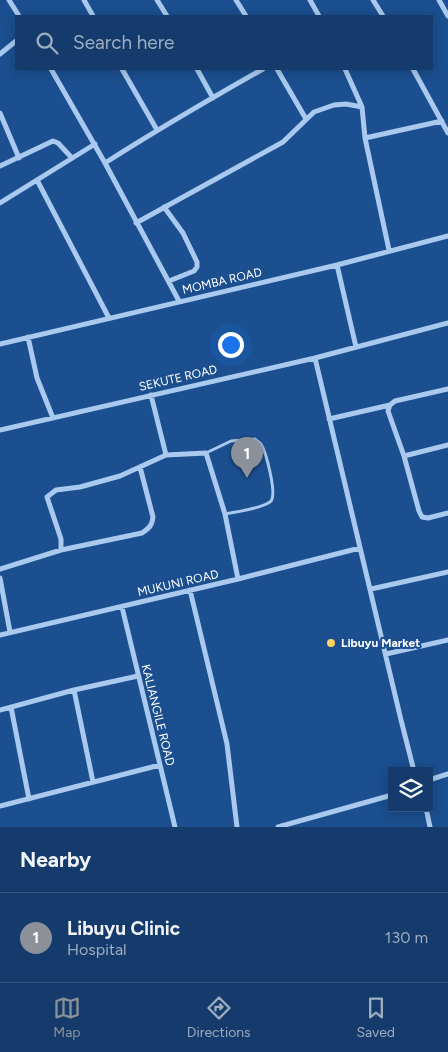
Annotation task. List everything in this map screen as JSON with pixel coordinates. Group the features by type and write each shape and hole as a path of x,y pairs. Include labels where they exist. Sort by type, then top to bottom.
{"street":[{"path":"9,0 18,15"},
{"path":"84,0 92,15"},
{"path":"157,0 166,15"},
{"path":"236,0 245,15"},
{"path":"318,15 311,2 319,0"},
{"path":"372,0 381,15"},
{"path":"439,0 448,16"},
{"path":"0,54 15,42"},
{"path":"52,70 95,144 179,301"},
{"path":"123,70 157,130"},
{"path":"198,70 213,98"},
{"path":"105,163 157,130 261,70"},
{"path":"278,70 306,119"},
{"path":"345,70 362,107 365,138 389,250"},
{"path":"414,70 448,133"},
{"path":"136,223 283,142 314,112 334,105 346,104 362,107"},
{"path":"0,112 19,158"},
{"path":"365,138 442,121"},
{"path":"0,127 6,124"},
{"path":"0,166 53,141 58,143 72,158"},
{"path":"0,203 95,144"},
{"path":"37,180 109,318"},
{"path":"164,208 183,233 197,262 194,272 170,281"},
{"name":"MOMBA ROAD","path":"0,344 448,236"},
{"path":"337,264 356,347"},
{"name":"SEKUTE ROAD","path":"0,430 315,358 448,323"},
{"path":"28,337 37,378 53,418"},
{"path":"315,358 413,767"},
{"path":"329,419 448,389"},
{"path":"151,395 166,455"},
{"path":"390,405 388,411 422,517 428,518 448,513"},
{"path":"404,456 448,445"},
{"path":"61,550 60,540 47,498 56,490 98,484 166,455 206,453 225,514 238,579"},
{"path":"0,569 61,550 142,533 152,526 153,518 140,466"},
{"name":"MUKUNI ROAD","path":"0,635 360,548"},
{"path":"371,589 448,572"},
{"path":"0,578 10,632"},
{"path":"190,590 227,744 236,827"},
{"name":"KALIANGILE ROAD","path":"122,607 175,827"},
{"path":"386,654 448,640"},
{"path":"0,710 74,690 138,676"},
{"path":"74,690 94,782"},
{"path":"11,707 29,799"},
{"path":"0,806 160,765"},
{"path":"433,779 448,774"},
{"path":"278,827 388,796"},
{"path":"427,812 430,827"}],"lane":[{"path":"206,453 232,441 255,439 261,445 270,472 272,497 270,502 225,514"}],"place":[{"name":"Libuyu Clinic","path":"247,478"},
{"name":"Libuyu Market","path":"331,643"}]}
